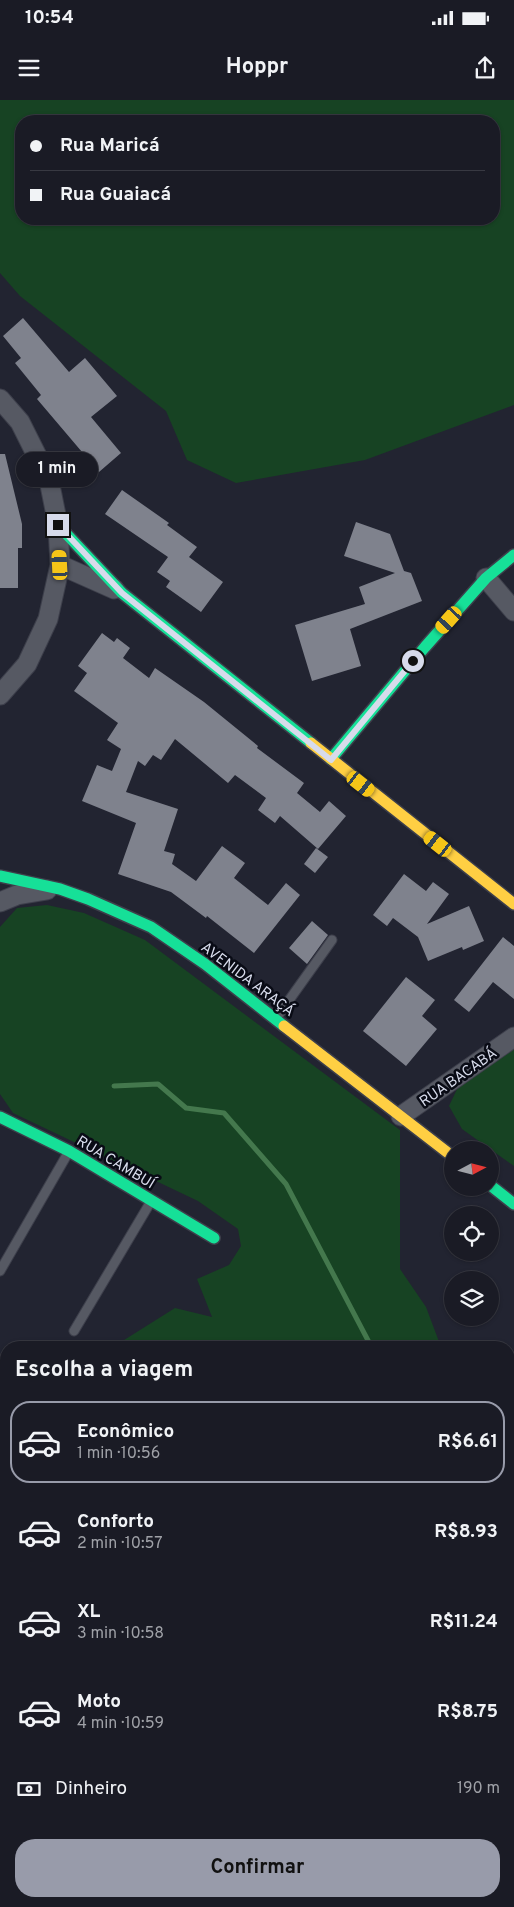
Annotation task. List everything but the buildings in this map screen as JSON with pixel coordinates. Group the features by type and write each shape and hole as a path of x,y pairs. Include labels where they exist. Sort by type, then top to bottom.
{"street":[{"path":"0,399 20,422 49,480 58,525 60,565 48,619 27,664 0,695"},
{"path":"58,525 122,593 514,904"},
{"path":"331,760 425,647 486,578 514,555"},
{"path":"60,565 122,593"},
{"path":"486,578 514,611"},
{"name":"AVENIDA ARAÇÁ","path":"0,876 60,889 88,899 151,927 205,964 444,1150"},
{"path":"0,889 0,894"},
{"path":"0,902 16,895 60,889"},
{"name":"RUA BACABÁ","path":"401,1116 514,1037"},
{"name":"RUA CAMBUÍ","path":"0,1117 70,1151 214,1238"},
{"path":"499,1192 514,1204"}],"lane":[{"path":"276,1019 332,940"},
{"path":"0,1271 70,1151"},
{"path":"74,1332 152,1201"}],"green space":[{"path":"0,100 514,100 514,405 365,460 236,483 187,460 166,411 20,296 0,273"},
{"path":"47,905 84,913 145,940 400,1130 400,1269 426,1307 439,1341 123,1341 175,1308 212,1317 197,1279 229,1265 241,1246 238,1229 198,1201 13,1113 0,1094 0,927 17,908"},
{"path":"514,1047 514,1166 499,1155 499,1141 479,1141 462,1129 449,1106 459,1085"}],"waterway":[{"path":"114,1086 158,1084 186,1108 224,1113 286,1184 368,1341"}],"traffic: fast":[{"path":"58,525 122,593 311,743"},
{"path":"331,759 486,578 514,555"},
{"path":"0,876 60,889 88,899 151,927 205,964 284,1026"},
{"path":"0,1117 69,1151 214,1238"},
{"path":"499,1192 514,1204"}],"traffic: slow":[{"path":"311,743 514,904"},
{"path":"284,1026 444,1150"}],"route":[{"path":"58,525 122,593 331,760 413,661"}]}
